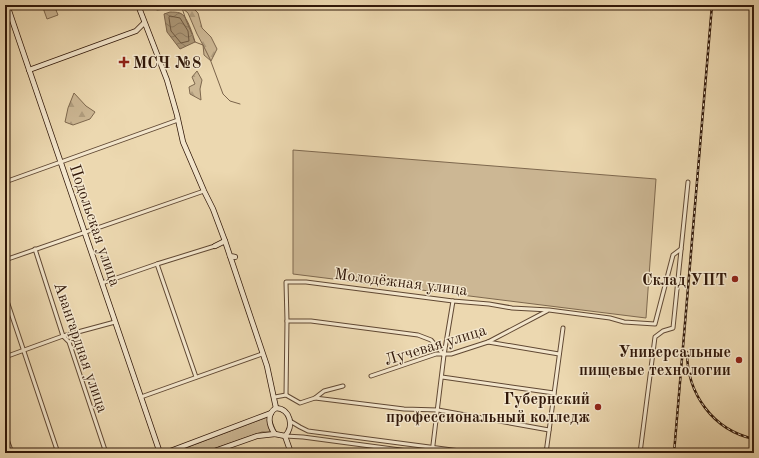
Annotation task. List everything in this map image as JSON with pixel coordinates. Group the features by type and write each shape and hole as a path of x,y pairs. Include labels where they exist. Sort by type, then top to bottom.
{"street":[{"name":"Подольская улица","path":"7,5 160,453"},
{"path":"138,5 167,80 183,142 232,256 275,397 276,408"},
{"path":"29,70 136,30 144,23"},
{"path":"5,182 178,120"},
{"path":"640,453 655,337 663,331 673,328 688,182"},
{"path":"5,260 204,191"},
{"path":"102,283 215,246 225,241"},
{"name":"Авангардная улица","path":"36,249 63,336 69,342 106,453"},
{"name":"Молодёжная улица","path":"287,321 286,282 306,282 512,308 549,310 610,318 624,322 655,324 673,255 681,249"},
{"path":"158,264 196,377"},
{"path":"5,295 58,453"},
{"path":"432,453 444,354 453,301"},
{"name":"Лучевая улица","path":"371,376 436,354 451,354 488,342 549,310"},
{"path":"286,395 287,321 311,321 418,335 431,340 444,354"},
{"path":"5,356 63,336 115,322"},
{"path":"546,453 563,328"},
{"path":"488,342 559,354"},
{"path":"141,397 262,354"},
{"path":"442,377 554,393"},
{"path":"275,397 286,395 300,403 315,398 324,391 343,386"},
{"path":"315,398 404,409 438,410 549,430"},
{"path":"165,453 270,413 276,408"},
{"path":"276,408 280,408 285,412 290,421 290,429 285,436"},
{"path":"270,413 270,424 275,434"},
{"path":"290,421 308,431 475,453"},
{"path":"5,434 12,453"},
{"path":"209,453 257,436 275,434 423,453"},
{"path":"285,436 291,453"}],"green space":[{"path":"42,5 54,5 58,15 47,19"},
{"path":"149,5 164,5 165,9 157,10"},
{"path":"181,5 190,5 198,13 202,28 211,37 217,49 211,61 204,55 203,45 188,13 182,8"},
{"path":"197,71 202,80 200,89 201,100 190,94 189,87 195,84 192,77"},
{"path":"74,93 86,106 95,112 90,119 73,125 65,122 68,108"},
{"path":"293,150 656,179 646,318 293,274"},
{"path":"270,416 276,432 262,432 202,453 172,453"}],"water":[{"path":"170,12 180,13 185,17 195,42 180,49 167,32 164,14"}],"waterway":[{"path":"181,5 192,34"},
{"path":"193,37 195,42 203,45 223,94 230,101 240,104"}],"railway":[{"path":"674,453 712,5"},
{"path":"687,352 688,367 692,382 697,396 705,408 726,428 754,439"}],"place":[{"name":"МСЧ №8","path":"124,62"},
{"name":"Склад УПТ","path":"735,279"},
{"name":"Универсальные пищевые технологии","path":"739,360"},
{"name":"Губернский профессиональный колледж","path":"598,407"}]}
